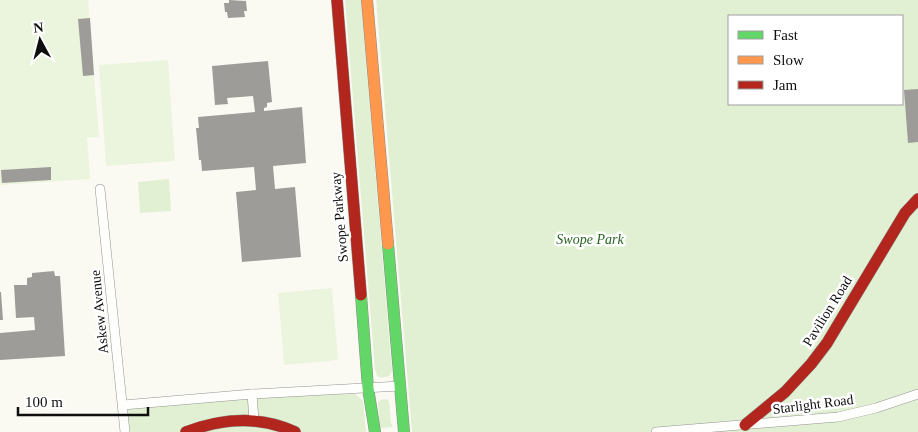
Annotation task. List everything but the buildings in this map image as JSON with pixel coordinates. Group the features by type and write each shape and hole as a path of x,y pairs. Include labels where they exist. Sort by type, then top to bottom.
{"main road":[{"name":"Swope Parkway","path":"337,0 368,388 375,432"},
{"path":"367,0 404,432"},
{"name":"Pavilion Road","path":"745,425 785,392 811,364 826,343 904,213 918,199"},
{"path":"186,432 214,423 234,420 254,420 286,426 295,432"}],"street":[{"name":"Askew Avenue","path":"100,188 124,432"},
{"path":"122,405 252,394 400,386"},
{"path":"252,394 254,420"},
{"name":"Starlight Road","path":"656,432 709,430 838,417 876,408 918,394"}],"green space":[{"path":"0,0 88,0 99,137 87,138 90,179 0,185"},
{"path":"345,0 361,0 392,371 389,376 381,378 377,376 375,369"},
{"name":"Swope Park","path":"376,0 918,0 918,432 412,432"},
{"path":"168,60 175,161 106,166 99,65"},
{"path":"169,179 171,211 140,213 138,182"},
{"path":"332,288 338,360 284,365 278,293"},
{"path":"354,393 363,401 366,432 130,432 127,407 132,404"},
{"path":"387,399 389,401 393,427 380,428 378,403 381,400"}],"traffic: fast":[{"path":"388,244 404,432"},
{"path":"361,295 368,388 375,432"}],"traffic: slow":[{"path":"367,0 388,244"}],"traffic: jam":[{"path":"337,0 361,295"},
{"path":"745,425 785,392 811,364 827,343 905,213 918,199"},
{"path":"186,432 227,421 241,420 268,423 295,432"}]}
